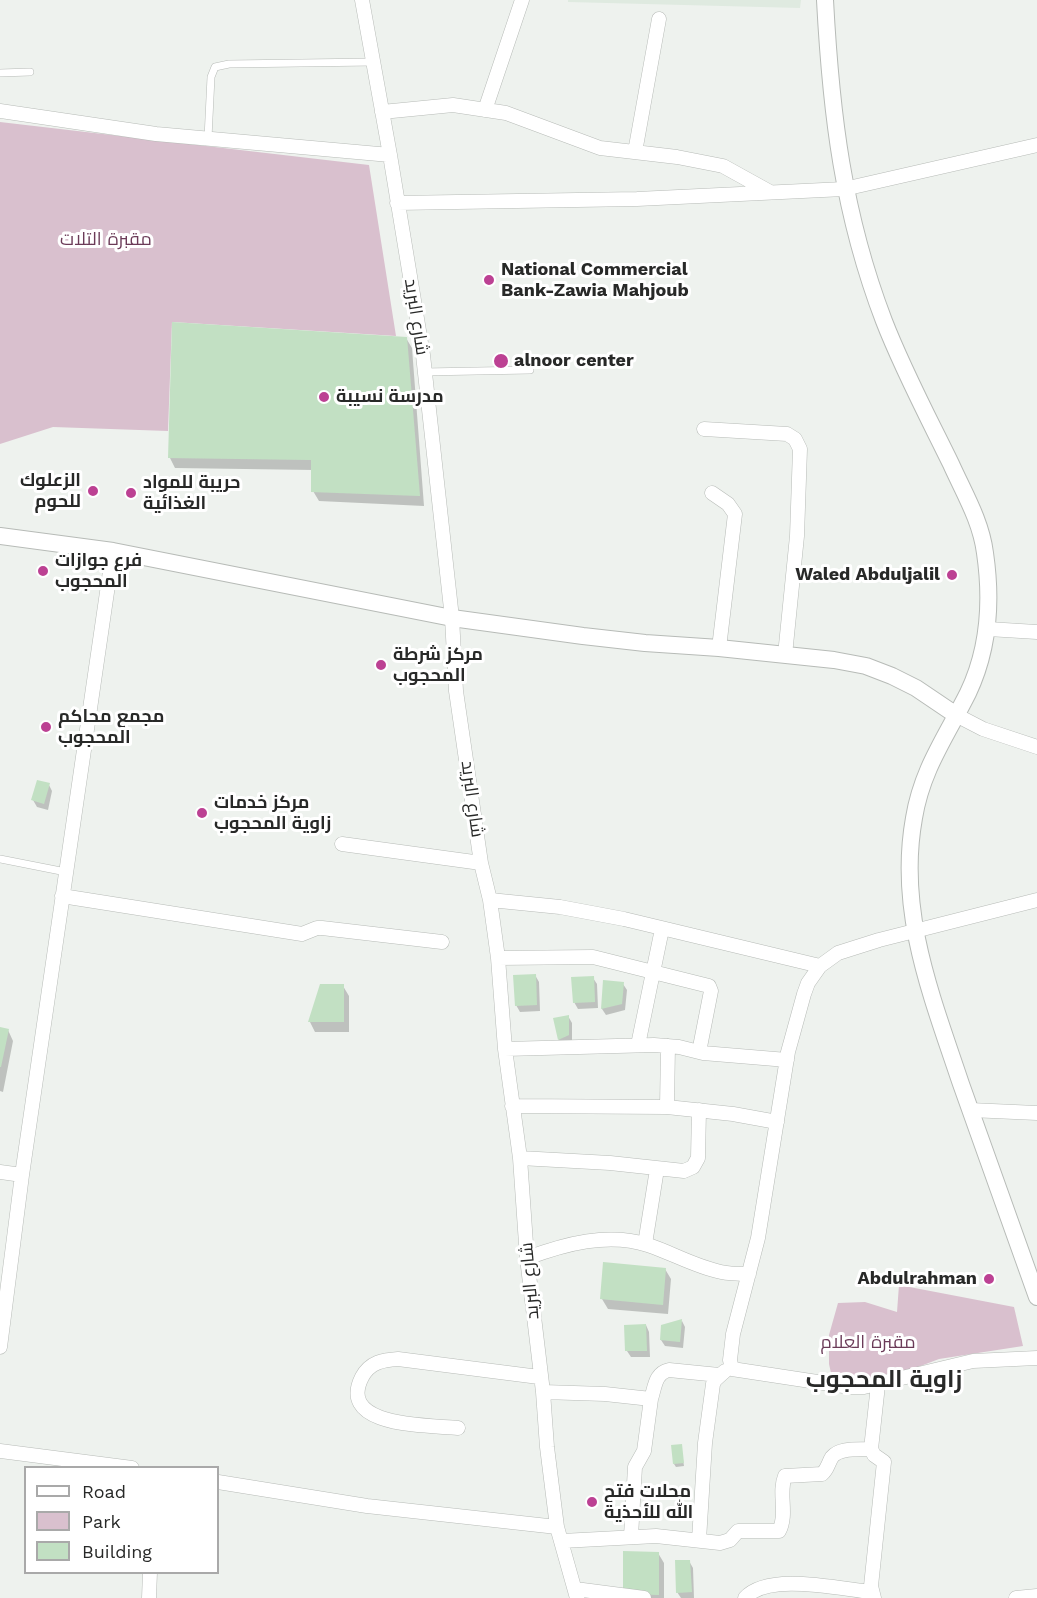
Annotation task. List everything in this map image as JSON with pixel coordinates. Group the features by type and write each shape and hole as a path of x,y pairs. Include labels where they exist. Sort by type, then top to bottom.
{"street":[{"name":"شارع البريد","path":"362,0 390,155 424,372 452,618 456,691 481,863 490,900 498,958 505,1049 520,1158 527,1258 539,1377 543,1392 547,1447 557,1527 576,1593"},
{"path":"485,110 522,0"},
{"path":"825,0 829,79 844,189 867,273 885,324 974,513 985,549 989,593 988,629 977,671 927,771 913,820 908,862 914,930 936,1010 1037,1297"},
{"path":"635,152 659,19"},
{"path":"382,112 453,105 506,113 600,148 677,157 723,166 772,193"},
{"path":"0,111 156,134 390,155"},
{"path":"397,203 637,199 844,189 1037,145"},
{"path":"704,429 787,435 795,439 800,449 797,536 785,655"},
{"path":"712,493 728,504 735,514 719,648"},
{"path":"0,536 113,551 452,618 645,643 719,648 834,660 866,666 916,688 956,715 983,729 1037,747"},
{"path":"0,1347 22,1175 113,551"},
{"path":"988,629 1037,632"},
{"path":"342,844 481,863"},
{"path":"62,896 302,934 317,928 442,942"},
{"path":"490,900 560,907 624,919 820,966"},
{"path":"699,1540 705,1443 713,1384 730,1366 733,1334 758,1239 787,1060 808,983 820,966 849,949 914,930 1037,900"},
{"path":"638,1045 662,928"},
{"path":"498,958 593,957 705,984 711,988 699,1052"},
{"path":"505,1049 668,1046 699,1052 787,1060"},
{"path":"667,1107 668,1046"},
{"path":"512,1106 667,1107 777,1122"},
{"path":"520,1158 542,1158 684,1172 697,1163 699,1110"},
{"path":"970,1110 1037,1113"},
{"path":"645,1244 657,1168"},
{"path":"0,1172 22,1175"},
{"path":"527,1258 554,1248 601,1239 645,1244 712,1270 749,1274"},
{"path":"730,1366 736,1371 850,1387 878,1385 972,1361 1037,1358"},
{"path":"458,1428 396,1422 369,1412 361,1404 357,1395 362,1377 372,1364 398,1359 539,1377"},
{"path":"632,1536 635,1467 644,1451 651,1399 658,1376 662,1371 669,1370 719,1376"},
{"path":"745,1598 765,1586 783,1582 872,1595 884,1462 874,1455 871,1449 878,1385"},
{"path":"543,1392 605,1394 651,1399"},
{"path":"562,1541 656,1536 725,1542 738,1531 779,1531 783,1523 783,1487 786,1476 822,1474 827,1470 832,1458 843,1450 871,1449"},
{"path":"0,1451 124,1466"},
{"path":"219,1482 367,1506 557,1527"},
{"path":"148,1598 150,1574"},
{"path":"576,1593 644,1598"},
{"path":"1016,1598 1037,1596"}],"lane":[{"path":"208,138 211,77 215,68 229,64 373,62"},
{"path":"0,73 30,72"},
{"path":"424,372 530,370"},
{"path":"0,860 66,872"}],"shaded area":[{"path":"568,0 801,0 800,8 568,2"}],"green space":[{"name":"مقبرة التلات","path":"0,122 369,165 396,336 172,322 168,431 53,427 0,444"},
{"name":"مقبرة العلام","path":"899,1285 1014,1307 1023,1346 939,1359 884,1380 847,1383 835,1379 829,1364 829,1335 838,1303 865,1302 897,1312"}],"building":[{"name":"مدرسة نسيبة","path":"172,322 407,337 420,496 311,492 311,460 168,458"},
{"path":"37,780 50,783 44,804 31,800"},
{"path":"536,974 537,1005 515,1006 513,975"},
{"path":"594,976 595,1002 573,1003 571,977"},
{"path":"603,980 624,982 622,1004 601,1009"},
{"path":"320,984 344,984 344,1022 308,1022"},
{"path":"569,1015 569,1035 558,1040 553,1018"},
{"path":"0,1027 9,1029 1,1067 0,1067"},
{"path":"603,1262 666,1268 663,1305 600,1299"},
{"path":"682,1319 680,1342 660,1340 661,1325"},
{"path":"646,1324 647,1351 625,1351 624,1325"},
{"path":"682,1444 684,1463 673,1464 671,1445"},
{"path":"623,1551 659,1552 659,1595 623,1594"},
{"path":"675,1560 690,1560 692,1592 676,1593"}],"place":[{"name":"National Commercial Bank-Zawia Mahjoub","path":"489,280"},
{"name":"alnoor center","path":"501,361"},
{"name":"مدرسة نسيبة","path":"324,397"},
{"name":"الزعلوك للحوم","path":"93,491"},
{"name":"حريبة للمواد الغذائية","path":"131,493"},
{"name":"فرع جوازات المحجوب","path":"43,571"},
{"name":"Waled Abduljalil","path":"952,575"},
{"name":"مركز شرطة المحجوب","path":"381,665"},
{"name":"مجمع محاكم المحجوب","path":"46,727"},
{"name":"مركز خدمات زاوية المحجوب","path":"202,813"},
{"name":"Abdulrahman","path":"989,1279"},
{"name":"محلات فتح الله للأحذية","path":"592,1502"}],"district":[{"name":"زاوية المحجوب","path":"884,1380"}]}
